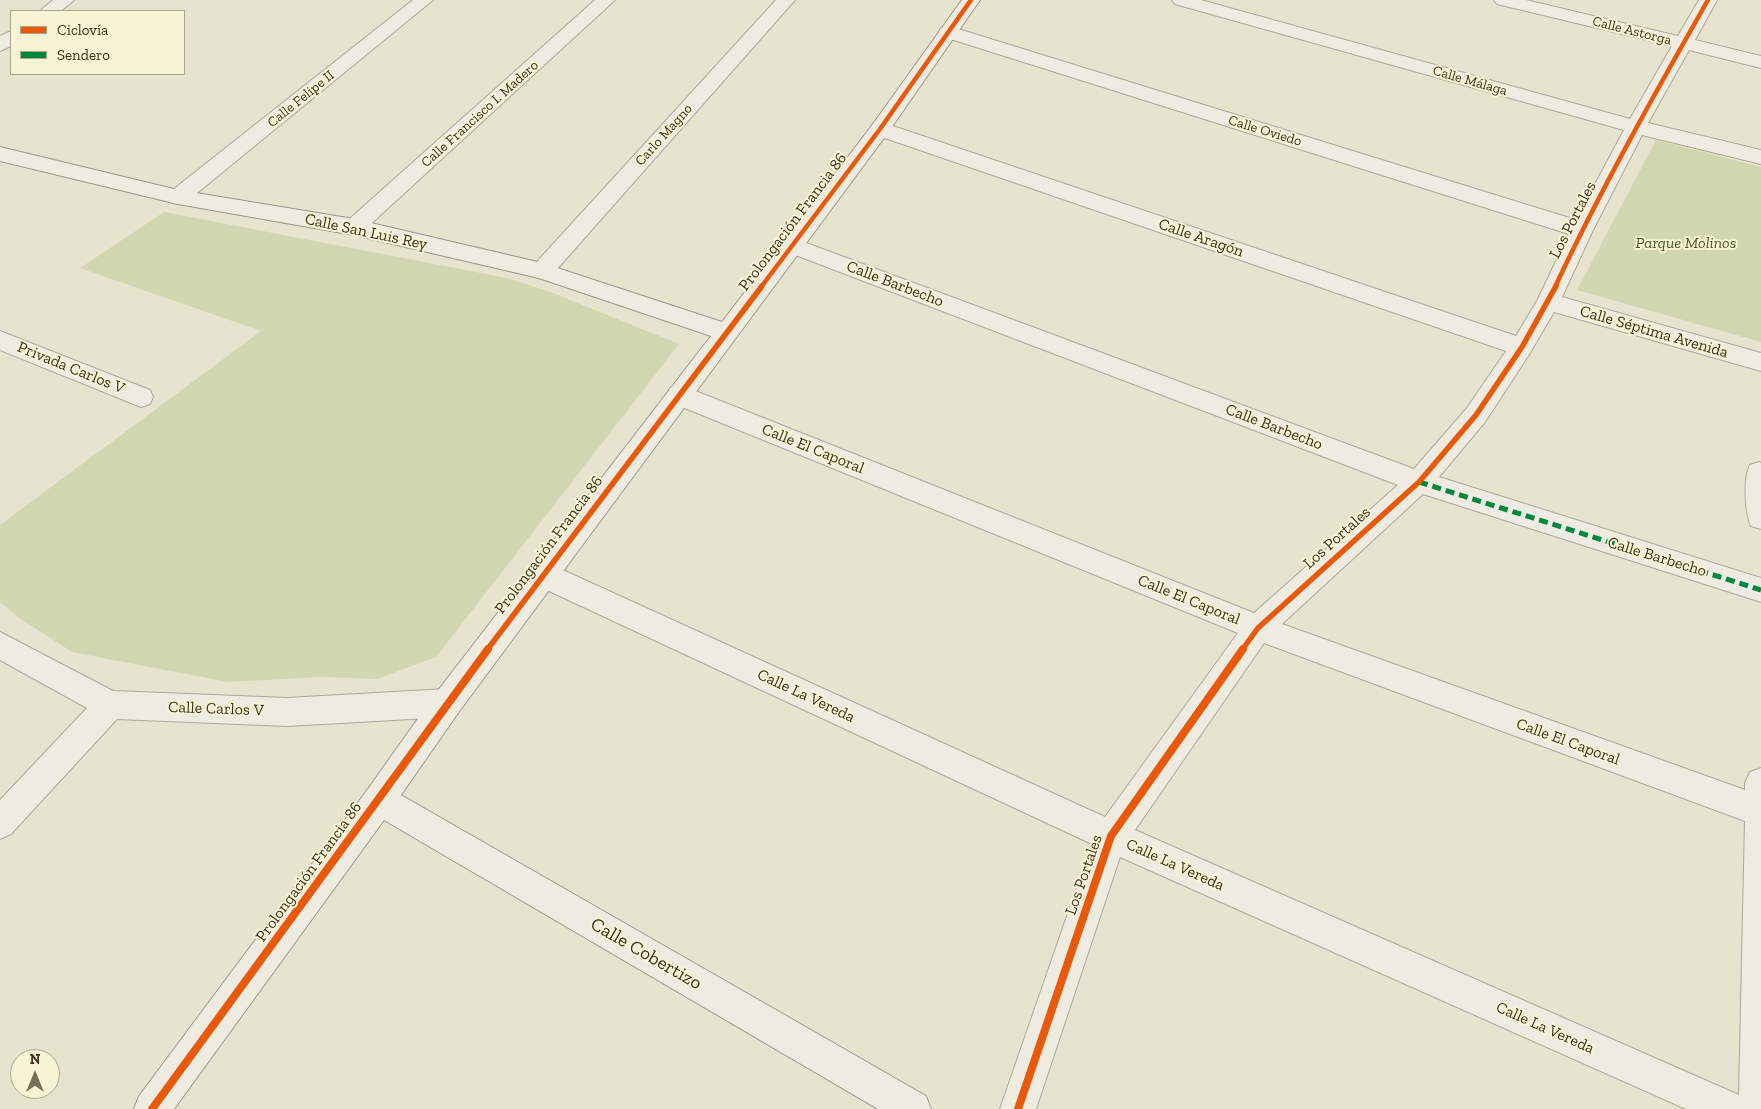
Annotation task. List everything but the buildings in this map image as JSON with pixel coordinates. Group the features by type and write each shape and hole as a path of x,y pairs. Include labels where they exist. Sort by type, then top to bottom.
{"street":[{"path":"50,10 65,0"},
{"name":"Calle Felipe II","path":"178,197 424,0"},
{"name":"Calle Francisco I. Madero","path":"354,228 606,0"},
{"name":"Carlo Magno","path":"542,271 786,0"},
{"name":"Prolongación Francia 86","path":"160,1106 447,703 726,332 793,246 880,129 971,0"},
{"name":"Calle Málaga","path":"1180,0 1636,127 1761,157"},
{"name":"Calle Astorga","path":"1502,0 1761,62"},
{"name":"Los Portales","path":"1018,1109 1111,836 1258,628 1419,482 1476,415 1522,347 1548,302 1582,230 1636,127 1708,0"},
{"name":"Calle Oviedo","path":"948,32 1582,230"},
{"name":"Calle Aragón","path":"880,129 1522,347"},
{"name":"Calle San Luis Rey","path":"0,154 178,197 354,228 542,271 726,332"},
{"name":"Calle Barbecho","path":"793,246 1419,482 1761,590"},
{"name":"Calle Séptima Avenida","path":"1548,302 1761,362"},
{"name":"Privada Carlos V","path":"0,340 142,397"},
{"name":"Calle El Caporal","path":"679,395 1258,628 1760,811"},
{"path":"1759,473 1761,518"},
{"name":"Calle La Vereda","path":"544,575 1111,836 1728,1109"},
{"name":"Calle Carlos V","path":"0,644 110,705 286,712 447,703"},
{"path":"0,823 110,705"},
{"path":"1757,1109 1761,783"},
{"name":"Calle Cobertizo","path":"379,800 913,1109"}],"green space":[{"name":"Parque Molinos","path":"1656,140 1761,167 1761,342 1577,290"},
{"path":"164,212 507,278 553,293 679,344 436,657 377,679 320,677 228,682 72,652 18,617 0,602 0,525 261,331 80,268"}],"marked path":[{"path":"1419,482 1761,590"}],"cycle path":[{"path":"152,1109 379,800 447,703 880,129 971,0"},
{"path":"1018,1109 1111,836 1258,628 1419,482 1476,415 1522,347 1548,302 1582,230 1636,127 1708,0"}]}
